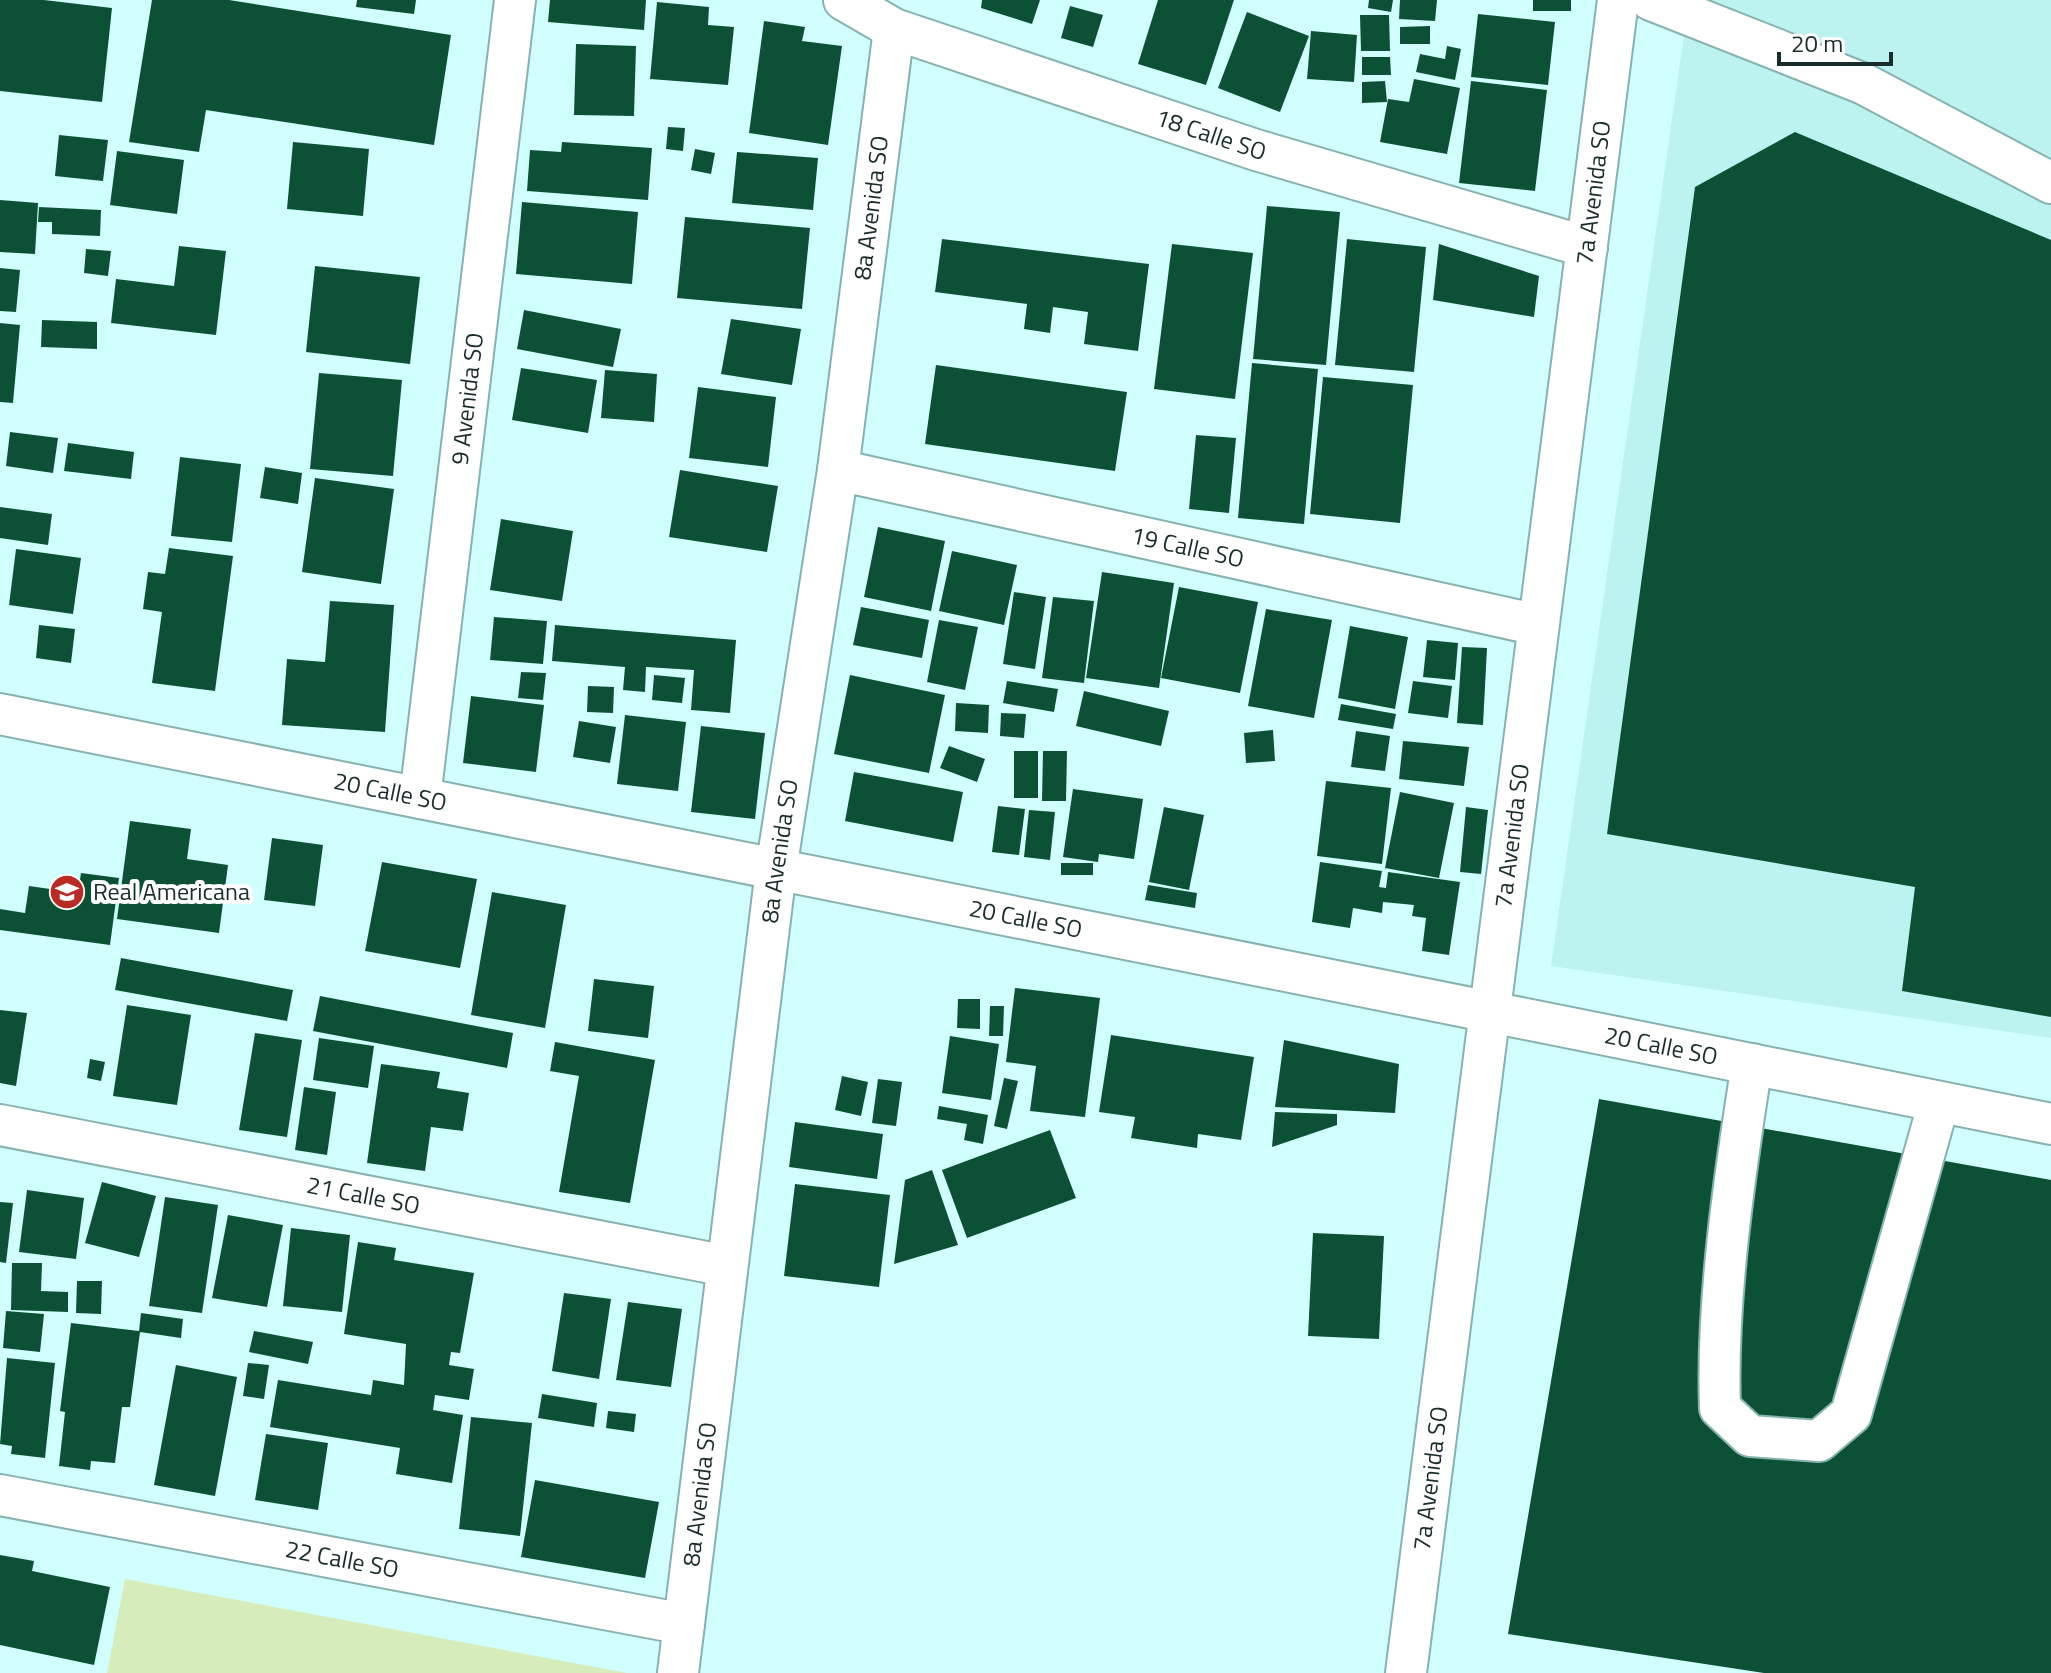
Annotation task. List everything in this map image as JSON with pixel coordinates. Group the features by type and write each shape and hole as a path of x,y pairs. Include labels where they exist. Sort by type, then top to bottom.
{"street":[{"name":"9 Avenida SO","path":"420,798 515,0"},
{"name":"18 Calle SO","path":"844,0 894,29 1256,150 1587,247"},
{"name":"7a Avenida SO","path":"1406,1673 1618,0"},
{"path":"1651,0 1864,84 2051,183"},
{"name":"8a Avenida SO","path":"678,1673 776,870 838,470 894,29"},
{"name":"19 Calle SO","path":"838,470 1538,625"},
{"name":"20 Calle SO","path":"0,714 2051,1124"},
{"path":"1752,1064 1740,1142 1718,1367 1720,1408 1750,1436 1819,1441 1851,1414 1939,1102"},
{"name":"21 Calle SO","path":"0,1125 727,1266"},
{"name":"22 Calle SO","path":"0,1495 684,1624"}],"shaded area":[{"path":"1689,0 2051,0 2051,1038 1551,966"}],"green space":[{"path":"125,1579 627,1673 107,1673"}],"building":[{"path":"0,0 44,0 112,8 102,102 0,91"},
{"path":"152,0 229,0 451,35 434,145 206,110 199,152 129,142"},
{"path":"357,0 416,0 414,14 356,7"},
{"path":"550,0 646,0 644,30 548,22"},
{"path":"982,0 1040,0 1032,24 981,8"},
{"path":"1158,0 1234,0 1206,85 1138,64"},
{"path":"1369,0 1393,0 1391,12 1368,8"},
{"path":"1400,0 1437,0 1435,21 1399,19"},
{"path":"1533,0 1571,0 1571,11 1533,11"},
{"path":"657,2 709,7 708,25 734,27 728,85 650,79"},
{"path":"1070,6 1103,15 1093,47 1061,38"},
{"path":"1247,12 1309,36 1280,112 1218,88"},
{"path":"1478,14 1555,22 1548,85 1471,77"},
{"path":"1360,15 1389,15 1390,51 1361,51"},
{"path":"764,21 805,27 802,41 842,46 828,145 749,133"},
{"path":"1430,26 1430,44 1400,44 1400,27"},
{"path":"1311,31 1357,35 1354,82 1307,79"},
{"path":"576,44 636,46 634,116 574,115"},
{"path":"1447,46 1461,49 1455,80 1416,72 1420,54 1445,59"},
{"path":"1362,57 1390,57 1391,75 1362,75"},
{"path":"1414,79 1460,88 1447,154 1380,142 1388,99 1409,102"},
{"path":"1385,81 1387,102 1362,103 1362,82"},
{"path":"1471,81 1547,90 1535,191 1459,183"},
{"path":"668,127 685,128 683,151 666,149"},
{"path":"1795,132 2051,240 2051,1017 1902,991 1915,887 1607,834 1695,187"},
{"path":"59,135 108,140 103,181 55,176"},
{"path":"293,142 369,149 363,216 287,209"},
{"path":"562,142 652,148 648,200 527,191 530,150 561,152"},
{"path":"695,149 715,153 711,174 691,170"},
{"path":"117,151 184,160 177,214 110,205"},
{"path":"737,152 818,158 813,210 732,203"},
{"path":"0,200 38,203 35,254 0,252"},
{"path":"522,202 638,212 632,284 516,274"},
{"path":"1267,206 1340,212 1326,365 1253,359"},
{"path":"39,207 101,210 100,236 52,234 52,222 38,222"},
{"path":"685,217 810,228 802,309 677,298"},
{"path":"942,239 1149,264 1138,351 1084,344 1088,312 1053,307 1050,333 1024,329 1027,304 935,292"},
{"path":"1347,239 1426,247 1414,372 1335,365"},
{"path":"1172,244 1253,253 1235,399 1154,389"},
{"path":"1439,244 1539,276 1534,317 1433,300"},
{"path":"179,246 226,251 216,335 111,323 116,279 174,286"},
{"path":"86,249 111,251 108,276 84,273"},
{"path":"315,266 420,277 410,364 306,352"},
{"path":"0,268 20,270 16,312 0,311"},
{"path":"524,310 621,329 613,367 517,349"},
{"path":"731,319 801,329 792,385 721,374"},
{"path":"42,320 97,322 97,349 41,347"},
{"path":"0,323 20,325 13,403 0,402"},
{"path":"1252,363 1318,369 1304,524 1238,518"},
{"path":"936,365 1127,392 1115,471 925,444"},
{"path":"521,368 597,380 588,433 512,420"},
{"path":"605,370 657,374 654,422 601,418"},
{"path":"319,373 402,380 393,476 310,469"},
{"path":"1323,377 1413,385 1400,523 1310,514"},
{"path":"698,387 776,397 768,467 689,458"},
{"path":"10,432 58,438 53,473 6,466"},
{"path":"1196,435 1236,438 1229,513 1189,509"},
{"path":"68,443 134,452 131,479 64,471"},
{"path":"180,457 241,464 232,542 171,536"},
{"path":"265,467 302,473 298,504 260,498"},
{"path":"680,470 778,486 767,552 669,537"},
{"path":"315,478 394,489 381,584 302,572"},
{"path":"0,507 52,514 48,545 0,538"},
{"path":"501,519 573,531 562,601 490,590"},
{"path":"878,527 945,541 931,611 864,597"},
{"path":"169,548 233,556 215,691 152,683 162,612 143,609 148,572 165,574"},
{"path":"16,549 81,558 73,614 9,605"},
{"path":"952,551 1017,565 1004,625 939,611"},
{"path":"1102,572 1174,583 1159,688 1086,678"},
{"path":"1179,587 1258,602 1240,693 1161,678"},
{"path":"1014,592 1046,597 1035,669 1003,664"},
{"path":"1053,597 1094,601 1084,683 1042,678"},
{"path":"330,601 394,605 385,732 282,725 287,659 325,662"},
{"path":"861,607 929,620 922,658 853,645"},
{"path":"1266,609 1332,620 1314,718 1248,706"},
{"path":"494,617 547,621 543,664 490,660"},
{"path":"939,620 978,627 965,690 927,682"},
{"path":"39,625 75,629 71,663 36,658"},
{"path":"555,625 736,640 730,713 691,710 694,670 646,667 645,692 623,690 625,667 552,661"},
{"path":"1350,626 1408,637 1395,709 1338,698"},
{"path":"1427,640 1458,643 1455,680 1423,677"},
{"path":"1462,647 1487,648 1483,725 1457,723"},
{"path":"521,672 546,673 543,700 518,698"},
{"path":"654,675 685,678 682,703 652,700"},
{"path":"850,675 945,695 929,773 834,754"},
{"path":"1007,681 1058,689 1054,712 1003,703"},
{"path":"1413,681 1452,686 1448,718 1408,713"},
{"path":"588,686 614,687 613,713 587,712"},
{"path":"1084,691 1169,711 1161,746 1076,726"},
{"path":"471,696 544,705 536,772 463,763"},
{"path":"956,703 989,705 988,733 955,731"},
{"path":"1341,704 1396,714 1393,729 1338,720"},
{"path":"1001,713 1026,714 1024,738 1000,736"},
{"path":"625,715 686,722 678,791 617,784"},
{"path":"579,721 616,727 610,763 573,757"},
{"path":"701,726 765,733 755,819 691,812"},
{"path":"1273,730 1275,761 1246,763 1244,733"},
{"path":"1356,731 1390,736 1385,771 1351,767"},
{"path":"1403,741 1469,747 1464,786 1399,779"},
{"path":"949,746 985,759 977,782 940,768"},
{"path":"1014,751 1038,751 1038,798 1014,798"},
{"path":"1043,751 1067,751 1066,801 1042,801"},
{"path":"854,772 963,792 953,842 845,821"},
{"path":"1326,781 1391,788 1382,864 1317,856"},
{"path":"1073,789 1143,799 1134,859 1099,854 1098,862 1063,857"},
{"path":"1400,792 1454,803 1439,878 1385,868"},
{"path":"998,806 1025,809 1019,855 992,852"},
{"path":"1164,807 1204,815 1189,890 1149,882"},
{"path":"1466,807 1488,810 1481,874 1460,872"},
{"path":"1029,810 1055,812 1050,860 1024,857"},
{"path":"130,821 191,829 187,859 228,865 219,933 117,919"},
{"path":"272,838 323,845 315,906 264,900"},
{"path":"382,862 477,879 460,968 365,951"},
{"path":"1320,862 1382,871 1379,887 1386,888 1388,872 1460,882 1449,955 1422,951 1426,918 1412,916 1414,905 1383,902 1382,913 1353,908 1350,928 1312,922"},
{"path":"1061,863 1093,863 1093,875 1061,875"},
{"path":"81,873 119,878 110,945 0,930 0,909 25,913 29,886 78,893"},
{"path":"1148,885 1197,893 1195,908 1145,900"},
{"path":"492,892 566,905 545,1028 471,1015"},
{"path":"121,958 293,990 287,1021 115,990"},
{"path":"594,979 654,986 648,1038 588,1031"},
{"path":"1015,988 1100,998 1085,1117 1030,1111 1036,1066 1006,1062"},
{"path":"320,996 513,1033 507,1068 313,1031"},
{"path":"958,999 980,999 980,1029 957,1028"},
{"path":"127,1005 191,1015 177,1105 113,1096"},
{"path":"990,1006 1004,1006 1003,1036 989,1036"},
{"path":"0,1010 27,1013 16,1086 0,1083"},
{"path":"255,1033 302,1040 287,1137 239,1130"},
{"path":"1111,1035 1254,1057 1241,1140 1198,1134 1197,1148 1131,1138 1135,1117 1099,1112"},
{"path":"950,1036 999,1044 991,1100 942,1093"},
{"path":"319,1038 374,1046 368,1088 313,1080"},
{"path":"1284,1040 1399,1064 1395,1113 1275,1107"},
{"path":"555,1042 655,1060 630,1203 559,1192 579,1076 550,1071"},
{"path":"90,1059 105,1062 101,1081 87,1078"},
{"path":"381,1064 440,1072 437,1088 469,1093 463,1131 431,1127 425,1171 367,1163"},
{"path":"842,1076 868,1082 861,1116 835,1110"},
{"path":"1004,1078 1018,1081 1007,1129 994,1126"},
{"path":"878,1079 902,1082 896,1126 872,1123"},
{"path":"304,1087 336,1092 327,1155 295,1150"},
{"path":"1599,1099 2051,1180 2051,1673 1764,1673 1508,1634"},
{"path":"939,1106 988,1115 983,1144 964,1140 967,1124 937,1119"},
{"path":"1275,1112 1337,1114 1337,1125 1272,1147"},
{"path":"795,1122 883,1134 877,1179 789,1167"},
{"path":"1050,1130 1076,1198 967,1238 942,1170"},
{"path":"932,1170 958,1245 894,1264 905,1180"},
{"path":"102,1182 156,1196 139,1257 85,1243"},
{"path":"795,1184 890,1195 879,1287 784,1276"},
{"path":"27,1190 84,1198 76,1259 19,1252"},
{"path":"165,1197 218,1205 202,1313 149,1306"},
{"path":"0,1202 13,1203 6,1263 0,1262"},
{"path":"228,1215 283,1225 267,1307 212,1298"},
{"path":"291,1228 350,1235 342,1312 283,1306"},
{"path":"1313,1233 1384,1236 1379,1339 1308,1336"},
{"path":"358,1242 396,1248 394,1260 474,1273 460,1353 451,1352 449,1365 474,1369 469,1400 435,1395 433,1410 463,1415 452,1483 396,1474 400,1448 270,1427 278,1380 371,1395 373,1380 404,1385 406,1344 344,1334"},
{"path":"12,1263 42,1263 41,1291 68,1292 68,1312 11,1310"},
{"path":"77,1281 102,1281 101,1314 76,1313"},
{"path":"564,1293 611,1299 599,1379 552,1371"},
{"path":"628,1302 682,1309 671,1387 616,1380"},
{"path":"6,1311 44,1314 40,1352 3,1348"},
{"path":"141,1313 183,1319 181,1338 140,1332 130,1407 122,1407 115,1463 91,1461 90,1470 59,1466 65,1412 60,1411 71,1323 139,1331"},
{"path":"254,1331 313,1342 308,1364 249,1352"},
{"path":"7,1358 55,1363 45,1458 11,1454 12,1446 0,1444"},
{"path":"248,1363 269,1365 264,1399 243,1396"},
{"path":"176,1365 237,1377 215,1496 154,1485"},
{"path":"542,1394 597,1403 594,1427 538,1418"},
{"path":"608,1411 636,1414 634,1432 606,1428"},
{"path":"471,1417 532,1423 520,1536 459,1529"},
{"path":"266,1434 328,1443 318,1510 255,1500"},
{"path":"535,1480 659,1502 645,1578 521,1557"},
{"path":"0,1555 34,1561 32,1571 110,1587 94,1665 0,1645"}],"place":[{"name":"Real Americana","path":"67,892"}]}
